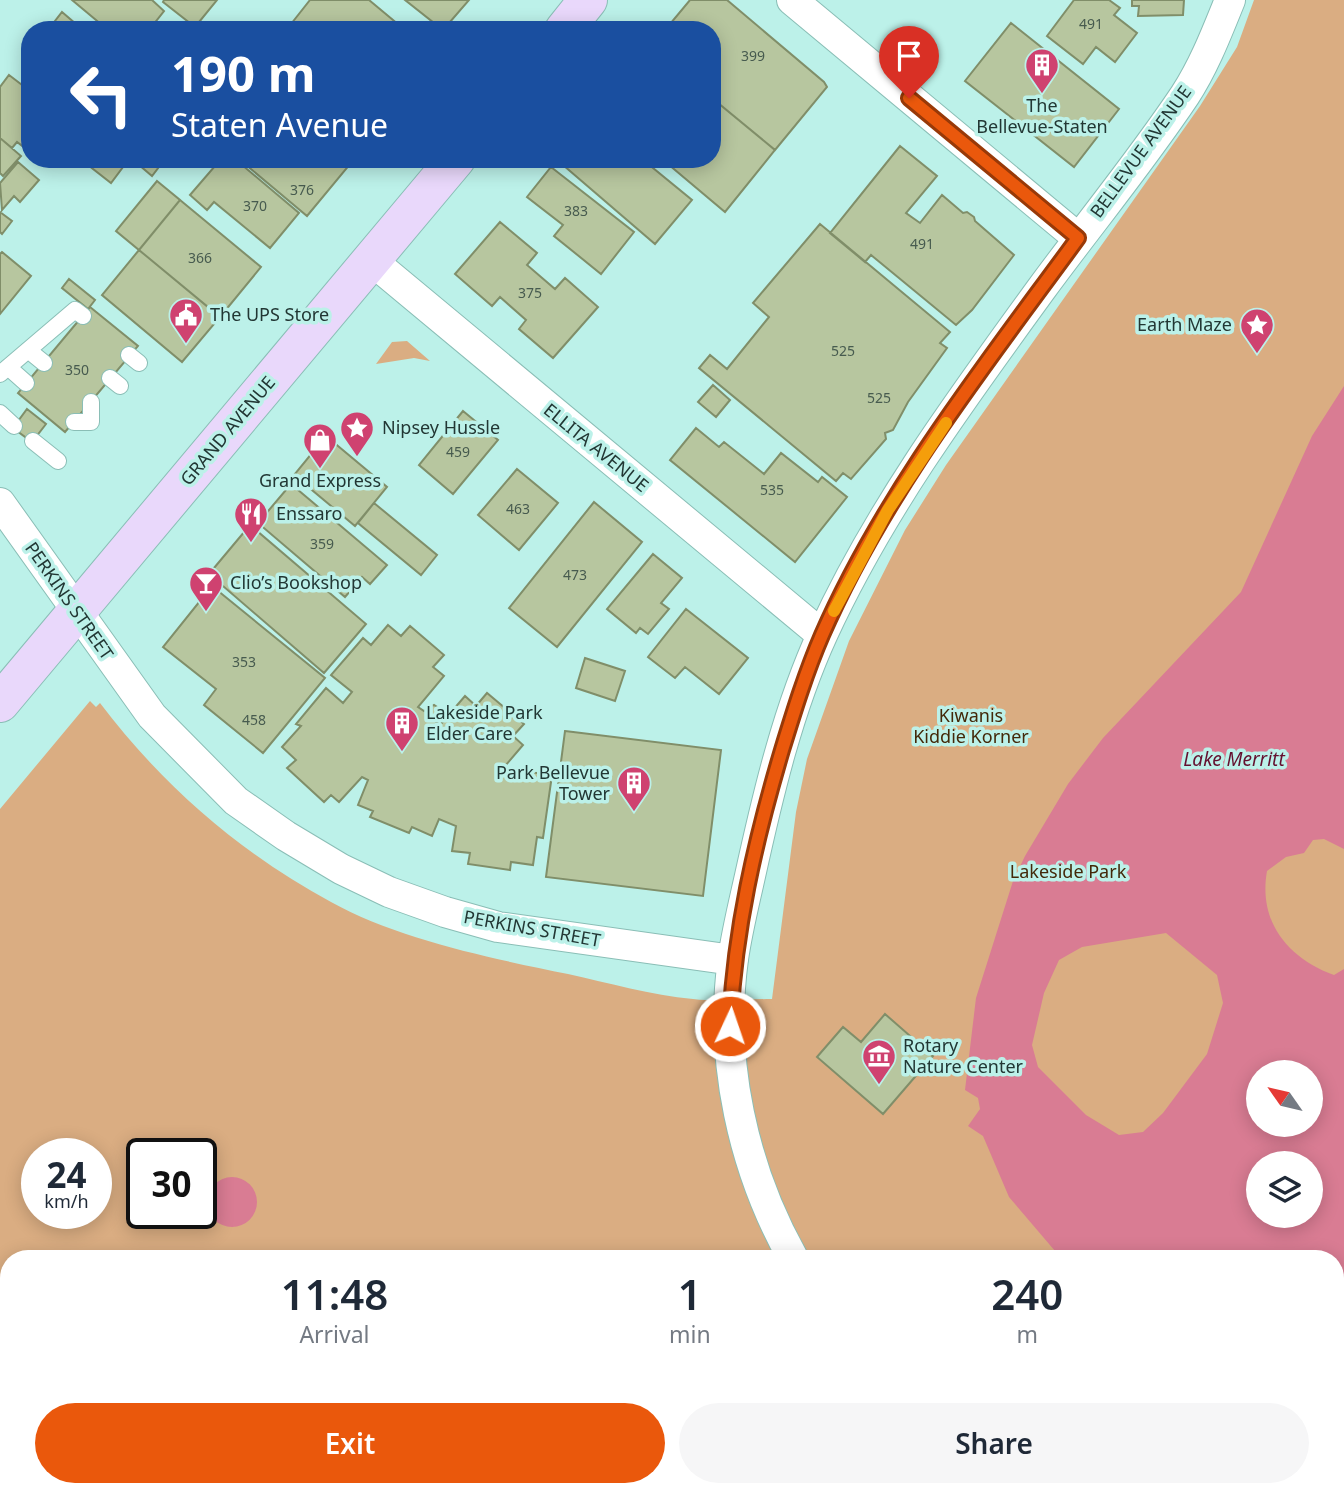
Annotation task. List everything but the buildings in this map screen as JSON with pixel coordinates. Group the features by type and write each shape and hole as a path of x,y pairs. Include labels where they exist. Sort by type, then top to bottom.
{"main road":[{"path":"571,21 588,0"},
{"name":"GRAND AVENUE","path":"0,703 449,168"}],"street":[{"path":"792,0 1078,238"},
{"name":"BELLEVUE AVENUE","path":"789,1250 758,1181 742,1128 733,1078 730,1026 733,960 768,798 800,693 822,635 855,568 926,453 1078,238 1186,93 1213,42 1230,0"},
{"name":"ELLITA AVENUE","path":"372,260 822,635"},
{"name":"PERKINS STREET","path":"0,503 152,716 236,801 341,869 398,895 498,927 733,960"}],"lane":[{"path":"26,383 4,370 28,350 57,335 75,310 83,316"},
{"path":"28,350 44,363"},
{"path":"74,422 91,422 91,402"},
{"path":"0,413 15,426"},
{"path":"33,441 58,461"}],"green space":[{"name":"Lakeside Park","path":"1254,0 1344,0 1344,1250 0,1250 0,809 90,701 96,707 100,703 149,762 234,839 297,883 357,915 385,927 446,946 646,992 703,1000 772,999 796,812 807,759 849,641 905,530 946,465 1200,106 1237,47"},
{"path":"407,341 430,361 414,358 376,364 392,342"}],"water":[{"name":"Lake Merritt","path":"1344,386 1344,849 1324,839 1313,840 1304,853 1286,857 1267,871 1265,889 1272,922 1290,948 1303,959 1334,975 1344,969 1344,1250 1054,1250 1009,1197 983,1136 968,1126 980,1109 978,1098 965,1090 976,998 1013,881 1068,784 1103,738 1241,592 1312,436","holes":["1166,933 1217,975 1223,1003 1207,1054 1163,1113 1143,1132 1119,1135 1086,1115 1038,1067 1032,1045 1044,993 1059,960 1082,947"]},
{"path":"223,1179 241,1179 255,1193 255,1211 241,1225 232,1227 217,1220 217,1184"}],"slow traffic":[{"path":"834,611 888,510 946,423"}],"place":[{"name":"The Bellevue-Staten","path":"1042,95"},
{"name":"The UPS Store","path":"186,345"},
{"name":"Earth Maze","path":"1257,355"},
{"name":"Nipsey Hussle","path":"357,458"},
{"name":"Grand Express","path":"320,470"},
{"name":"Enssaro","path":"251,544"},
{"name":"Clio’s Bookshop","path":"206,613"},
{"name":"Lakeside Park Elder Care","path":"402,753"},
{"name":"Park Bellevue Tower","path":"634,813"},
{"name":"Rotary Nature Center","path":"879,1086"}],"route":[{"path":"730,1026 733,960 764,814 800,693 822,635 855,568 888,510 983,369 1078,238 909,98"}],"park label":[{"name":"Kiwanis Kiddie Korner","path":"971,726"}]}
